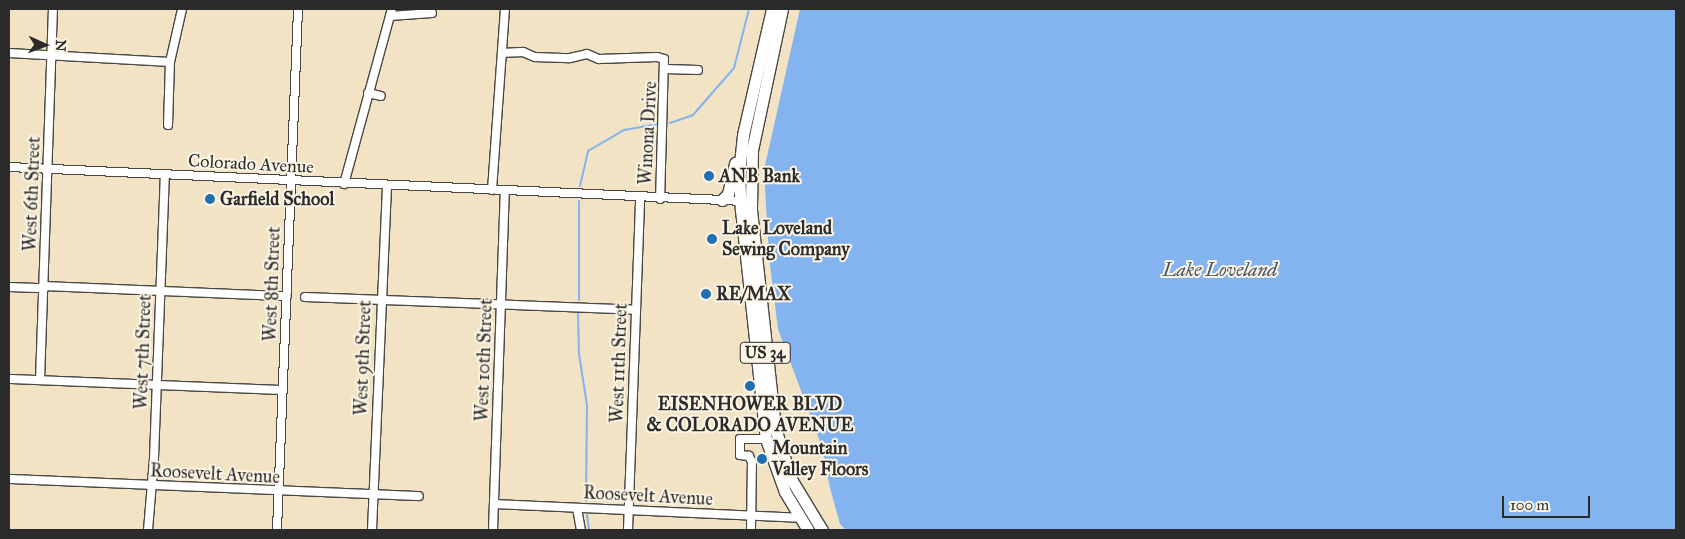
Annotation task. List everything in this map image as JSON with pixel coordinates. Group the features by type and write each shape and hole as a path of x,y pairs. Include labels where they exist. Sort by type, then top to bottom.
{"highway":[{"name":"US 34","path":"772,9 740,153 766,439 784,492 808,530"},
{"name":"US 34","path":"782,9 752,150 745,201 770,398 781,451 802,502 822,530"},
{"path":"722,200 728,194 736,157 740,153"},
{"path":"766,439 773,441 781,451"}],"street":[{"name":"West 6th Street","path":"40,380 53,9"},
{"path":"168,126 170,62 182,9"},
{"name":"West 8th Street","path":"278,530 298,9"},
{"path":"492,190 505,9"},
{"path":"344,184 391,13 432,13"},
{"path":"502,53 523,52 535,57 570,58 587,54 599,59 662,57 666,69 698,70"},
{"path":"9,53 170,62"},
{"name":"Winona Drive","path":"660,198 666,69"},
{"path":"368,93 381,96"},
{"name":"Colorado Avenue","path":"9,167 505,192"},
{"name":"West 7th Street","path":"148,530 157,385 166,175"},
{"name":"West 9th Street","path":"372,530 386,187"},
{"path":"505,192 745,201"},
{"name":"West 10th Street","path":"494,530 505,192"},
{"name":"West 11th Street","path":"628,530 640,198"},
{"path":"9,287 287,296"},
{"path":"305,297 636,310"},
{"path":"9,379 283,390"},
{"path":"751,530 752,462 749,456 740,455 740,439 766,439"},
{"name":"Roosevelt Avenue","path":"9,479 279,492 419,496"},
{"name":"Roosevelt Avenue","path":"494,504 800,518"},
{"path":"576,508 581,530"}],"water":[{"name":"Lake Loveland","path":"800,9 1676,9 1676,530 846,530 840,524 830,488 822,447 778,329 769,257 764,170"}],"waterway":[{"path":"670,123 693,115 734,68 749,9"},
{"path":"580,186 588,151 624,130 659,124"},
{"path":"579,201 579,300"},
{"path":"578,313 579,354 587,405 586,501"},
{"path":"587,515 589,530"}],"place":[{"name":"ANB Bank","path":"709,176"},
{"name":"Garfield School","path":"210,199"},
{"name":"Lake Loveland Sewing Company","path":"712,239"},
{"name":"RE/MAX","path":"706,294"},
{"name":"EISENHOWER BLVD & COLORADO AVENUE","path":"750,386"},
{"name":"Mountain Valley Floors","path":"762,459"}]}
